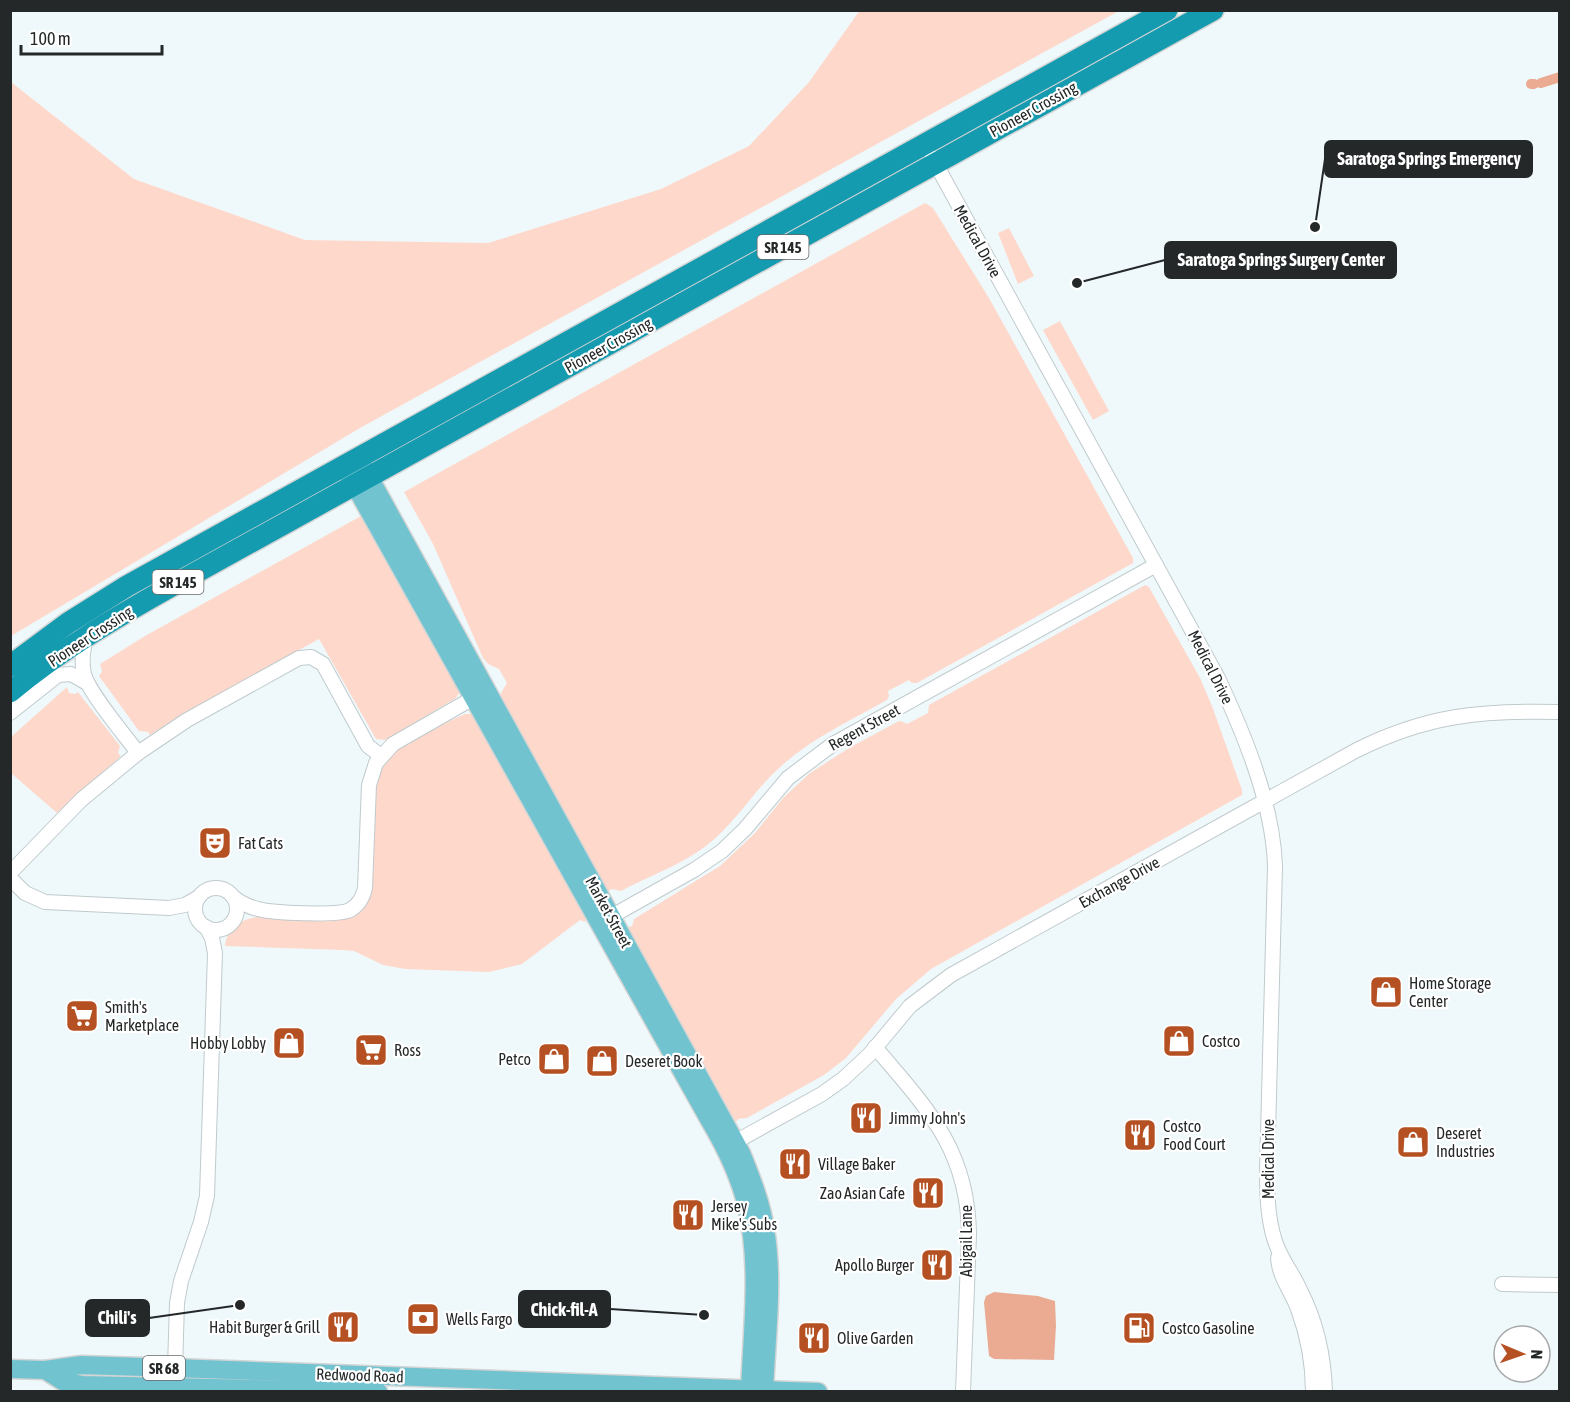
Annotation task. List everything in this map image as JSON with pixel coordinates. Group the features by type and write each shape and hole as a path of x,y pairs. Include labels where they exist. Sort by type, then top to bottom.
{"highway":[{"name":"Pioneer Crossing","path":"10,692 44,665 87,636 356,471 925,144 1167,10"},
{"name":"Pioneer Crossing","path":"10,666 97,604 356,471 935,163 1213,10"}],"main road":[{"name":"Market Street","path":"356,471 759,1199 767,1245 768,1281 757,1390"},
{"name":"Redwood Road","path":"10,1370 45,1370 81,1365 818,1392"},
{"name":"Redwood Road","path":"45,1370 57,1379 73,1384 174,1389 378,1392"}],"street":[{"name":"Medical Drive","path":"925,144 1226,695 1246,745 1264,802 1273,835 1275,866 1267,1187 1270,1218 1278,1250 1280,1270 1297,1307 1306,1334 1313,1392"},
{"name":"Regent Street","path":"606,920 694,870 722,851 745,829 788,778 832,744 1156,565"},
{"path":"87,636 82,664 87,683 138,753"},
{"path":"10,873 81,800 138,753 188,720 299,658 316,659 323,664 368,746 381,756"},
{"path":"10,713 58,675 71,674 87,683"},
{"path":"10,878 25,893 45,902 169,908 185,905 206,891 216,888 226,891 246,905 261,910 339,913 350,910 359,904 365,888 369,784 373,770 381,756 393,744 480,694"},
{"name":"Exchange Drive","path":"730,1145 834,1086 857,1067 910,1006 951,975 1373,742 1408,728 1443,718 1512,711 1560,712"},
{"path":"198,897 195,910 212,938 215,953"},
{"path":"175,1368 177,1303 181,1281 201,1222 207,1196 215,953 219,938 237,910 233,897"},
{"path":"169,908 185,913 203,925 216,930 261,910"},
{"name":"Abigail Lane","path":"875,1047 932,1115 949,1145 962,1179 969,1223 963,1392"},
{"name":"Medical Drive","path":"1278,1250 1300,1289 1317,1330 1323,1354 1325,1392"},
{"path":"1502,1284 1560,1286"}],"shaded area":[{"path":"860,10 1119,11 360,428 11,636 11,82 134,179 305,240 488,243 661,189 749,146 809,82"},
{"path":"925,203 933,208 989,298 1133,558 1133,563 917,683 909,680 888,691 887,700 831,731 790,758 769,778 726,828 706,846 676,865 621,891 612,889 607,892 500,700 507,683 499,669 488,664 483,658 433,544 404,492"},
{"path":"1009,228 1034,276 1018,284 998,233"},
{"path":"1060,321 1109,411 1093,420 1043,330"},
{"path":"361,516 367,522 460,691 456,698 386,740 376,739 319,639 183,714 150,735 148,732 139,731 99,676 102,671 100,664 145,636"},
{"path":"1145,585 1149,587 1200,678 1212,706 1242,795 931,969 896,999 846,1058 824,1075 736,1122 627,928 632,926 634,919 720,866 755,833 783,798 810,773 849,748 897,722 907,724 928,713 929,705"},
{"path":"67,687 69,693 78,692 120,746 118,753 121,756 57,813 11,773 11,737"},
{"path":"465,714 473,714 587,917 585,922 580,920 522,964 489,972 405,969 383,965 354,951 225,946 228,934 245,920 268,915 356,914 366,906 372,893 375,789 383,763 396,749"},
{"path":"994,1292 1038,1296 1055,1301 1054,1360 994,1359 989,1356 984,1302 986,1296"}],"waterway":[{"path":"1541,83 1560,77"}],"place":[{"name":"Saratoga Springs Emergency","path":"1315,227"},
{"name":"Saratoga Springs Surgery Center","path":"1077,283"},
{"name":"Fat Cats","path":"215,843"},
{"name":"Home Storage Center","path":"1386,992"},
{"name":"Smith's Marketplace","path":"82,1016"},
{"name":"Costco","path":"1179,1041"},
{"name":"Hobby Lobby","path":"289,1043"},
{"name":"Ross","path":"371,1050"},
{"name":"Petco","path":"554,1059"},
{"name":"Deseret Book","path":"602,1061"},
{"name":"Jimmy John's","path":"866,1118"},
{"name":"Costco Food Court","path":"1140,1135"},
{"name":"Deseret Industries","path":"1413,1142"},
{"name":"Village Baker","path":"795,1164"},
{"name":"Zao Asian Cafe","path":"928,1193"},
{"name":"Jersey Mike's Subs","path":"688,1215"},
{"name":"Apollo Burger","path":"937,1265"},
{"name":"Chili's","path":"240,1305"},
{"name":"Chick-fil-A","path":"704,1315"},
{"name":"Wells Fargo","path":"423,1319"},
{"name":"Habit Burger & Grill","path":"343,1327"},
{"name":"Costco Gasoline","path":"1139,1328"},
{"name":"Olive Garden","path":"814,1338"}]}
